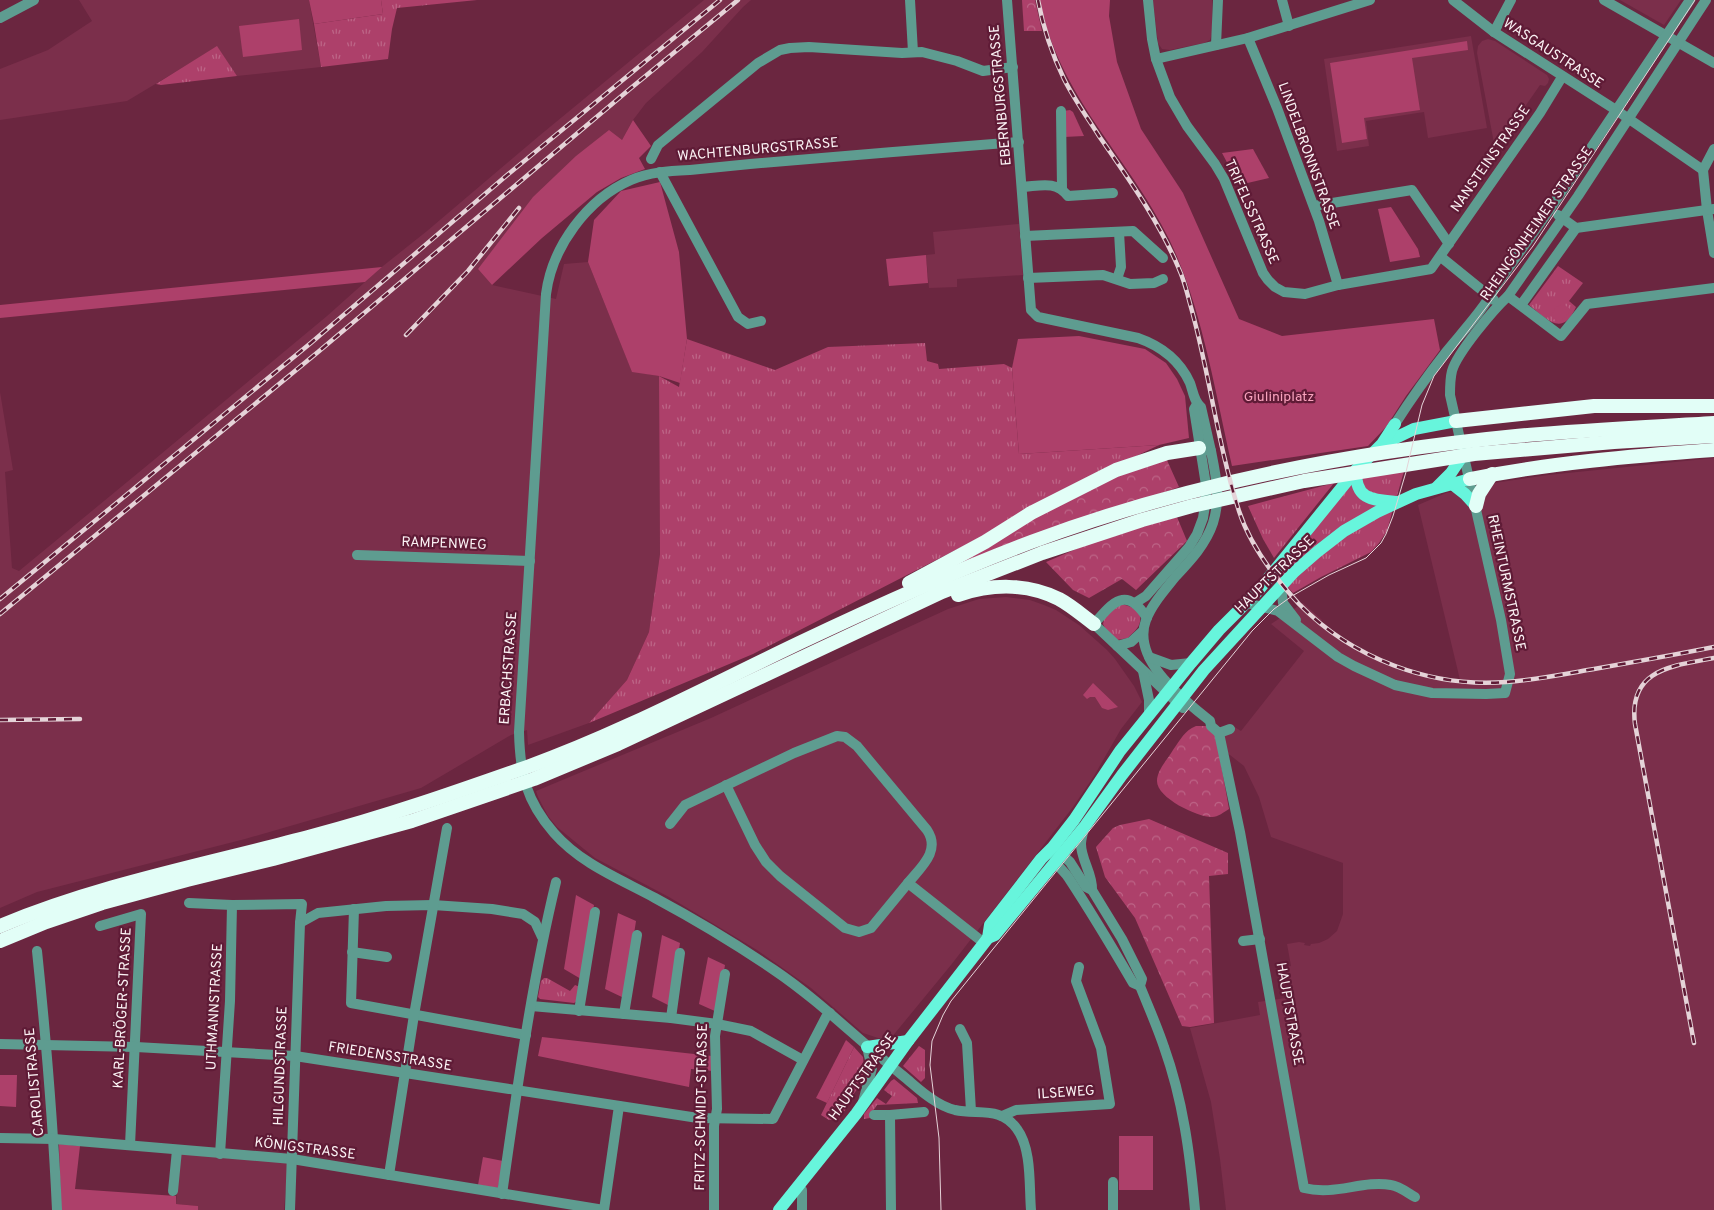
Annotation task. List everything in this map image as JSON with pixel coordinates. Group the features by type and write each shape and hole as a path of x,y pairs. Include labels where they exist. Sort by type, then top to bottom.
{"highway":[{"path":"1456,421 1594,406 1714,406"},
{"path":"1470,450 1518,436 1714,422"},
{"path":"0,941 46,922 102,903 412,821 534,779 618,744 942,592 1190,500 1299,467 1470,450 1714,436"},
{"path":"900,597 907,584 990,540 1031,513 1097,479 1126,466 1167,453 1205,450"},
{"path":"1470,479 1544,466 1714,450"},
{"path":"1476,506 1479,494 1492,474"},
{"path":"0,926 39,910 96,891 316,836 407,809 531,765 574,749 647,717 802,642 971,566 1122,512 1190,500"},
{"path":"913,606 987,588 1013,587 1033,590 1059,599 1094,624"}],"main road":[{"path":"1382,444 1414,430 1456,421"},
{"path":"1169,690 1219,630 1247,603 1356,470 1382,444 1395,424"},
{"path":"1437,487 1470,450"},
{"path":"1356,470 1359,490 1367,497 1374,500 1397,502"},
{"name":"HAUPTSTRASSE","path":"986,941 990,926 1041,859 1056,854 1085,826 1122,775 1218,654 1304,563 1344,531 1397,502 1437,487 1470,479"},
{"path":"1451,483 1476,506"},
{"name":"HAUPTSTRASSE","path":"779,1210 908,1041 986,941 995,935 1056,854 1120,751 1169,690"},
{"path":"867,1047 908,1041"}],"street":[{"path":"0,18 34,0"},
{"path":"910,0 913,52"},
{"name":"EBERNBURGSTRASSE","path":"1008,0 1031,310 1038,317 1138,338 1153,344 1173,359 1183,370 1190,382 1197,404 1194,409 1218,490 1212,525 1197,554 1159,597 1147,618 1143,631 1149,657 1169,690 1180,701"},
{"name":"TRIFELSSTRASSE","path":"1148,0 1156,59 1170,97 1205,148 1224,180 1263,273 1275,287 1284,292 1305,294 1338,285 1431,269 1441,257"},
{"path":"1216,44 1218,0"},
{"path":"1282,0 1289,26"},
{"path":"1156,59 1248,38 1370,0"},
{"name":"WASGAUSTRASSE","path":"1453,0 1494,32 1616,110 1702,170"},
{"path":"1494,32 1511,0"},
{"path":"1604,0 1714,63"},
{"name":"RHEINGÖNHEIMER STRASSE","path":"1395,424 1420,385 1490,297 1690,0"},
{"name":"RHEINGÖNHEIMER STRASSE","path":"1470,479 1470,450 1456,421 1450,395 1452,370 1458,357 1499,304 1508,296 1562,218 1706,0"},
{"name":"LINDELBRONNSTRASSE","path":"1248,38 1314,206 1338,285"},
{"path":"652,159 658,145 758,63 780,50 808,47 913,52 934,54 957,60 983,71 1013,67"},
{"name":"NANSTEINSTRASSE","path":"1441,257 1540,113 1562,77"},
{"path":"1060,111 1062,189"},
{"name":"WACHTENBURGSTRASSE","path":"761,321 748,324 738,317 660,172 796,159 1019,142"},
{"path":"1714,149 1702,170 1710,209 1714,253"},
{"name":"ERBACHSTRASSE","path":"660,172 619,186 580,220 569,234 553,264 546,294 519,732 523,776 534,803 554,832 566,845 588,862 678,911 790,981 934,1101 956,1110 989,1112 1002,1116"},
{"path":"1022,187 1053,185 1062,189 1068,196 1113,193"},
{"path":"1314,206 1412,190 1449,244"},
{"path":"1550,209 1576,228 1710,209"},
{"path":"1521,305 1576,228"},
{"path":"1025,236 1133,231 1163,258"},
{"path":"1117,279 1121,268 1120,232"},
{"path":"1441,257 1499,304"},
{"path":"1028,278 1103,275 1130,284 1154,283 1163,279"},
{"path":"1508,296 1561,336 1587,304 1714,288"},
{"name":"EBERNBURGSTRASSE","path":"1135,603 1146,596 1189,547 1200,527 1206,499 1205,450"},
{"name":"RHEINTURMSTRASSE","path":"1305,631 1354,666 1394,685 1432,693 1505,693 1510,674 1501,620 1470,479"},
{"name":"RAMPENWEG","path":"357,555 530,561"},
{"path":"1281,587 1283,603 1305,631"},
{"path":"1147,618 1135,603 1121,600 1111,604 1094,624 1143,672 1169,690"},
{"path":"1247,603 1278,611 1305,631"},
{"path":"1117,646 1131,642 1143,631"},
{"path":"1149,657 1171,665 1191,663"},
{"path":"1143,672 1149,700 1148,716"},
{"path":"1180,701 1210,721 1211,726 1219,733 1230,729"},
{"name":"HAUPTSTRASSE","path":"1219,733 1260,939 1304,1188 1317,1192 1381,1184 1393,1185 1415,1197"},
{"path":"670,824 686,805 726,785 794,753 832,737 841,736 857,746 901,798 932,838 933,846 930,854 871,928 859,932 845,928 780,876 766,862 755,845 726,785"},
{"path":"1085,826 1081,843 1084,862 1093,883 1092,890"},
{"path":"389,1175 414,1015 448,828"},
{"path":"1056,854 1074,867 1086,887 1092,890 1122,939 1142,979 1140,986 1164,1046 1178,1097 1190,1154 1195,1210"},
{"path":"1056,854 1134,983 1140,986"},
{"path":"502,1194 516,1091 542,937 556,882"},
{"path":"908,883 986,941"},
{"path":"188,903 232,905"},
{"name":"HILGUNDSTRASSE","path":"232,905 302,904 290,1210"},
{"name":"UTHMANNSTRASSE","path":"220,1154 227,1052 232,905"},
{"path":"300,923 318,913 386,906 433,905 492,909 523,914 535,922 542,937"},
{"path":"354,909 351,1003 526,1035"},
{"path":"579,1011 595,912"},
{"name":"KARL-BRÖGER-STRASSE","path":"100,926 141,914 130,1146"},
{"path":"624,1014 638,935"},
{"path":"1243,941 1260,939"},
{"name":"CAROLISTRASSE","path":"37,951 47,1046 57,1210"},
{"path":"352,952 387,956"},
{"path":"671,1018 680,953"},
{"name":"ILSEWEG","path":"1002,1116 1016,1110 1110,1104 1101,1048 1076,981 1079,967"},
{"name":"FRITZ-SCHMIDT-STRASSE","path":"714,1210 714,1126 717,1109 715,1036 725,974"},
{"path":"531,1006 671,1018 717,1024 751,1031 802,1060 830,1013"},
{"path":"960,1029 967,1043 971,1111"},
{"name":"FRIEDENSSTRASSE","path":"0,1044 136,1047 295,1056 516,1091 715,1119 773,1119 802,1060"},
{"path":"863,1102 872,1068 867,1047"},
{"path":"604,1210 619,1106"},
{"path":"874,1115 924,1112"},
{"path":"890,1115 891,1210"},
{"path":"1002,1116 1017,1129 1027,1150 1031,1210"},
{"name":"KÖNIGSTRASSE","path":"0,1138 54,1139 292,1159 604,1210"},
{"path":"174,1191 177,1150"},
{"path":"1113,1182 1113,1210"},
{"path":"798,1186 802,1190 802,1210"}],"shaded area":[{"path":"79,0 309,0 321,67 237,76 217,47 127,101 0,120 0,69 48,50 92,21"},
{"path":"704,0 751,0 702,52 646,103 633,120 622,140 478,269 492,285 556,299 564,264 588,262 632,371 659,376 660,554 649,632 627,680 589,723 528,745 527,730 511,735 421,788 245,839 37,892 0,908 0,392 13,470 5,472 12,568 19,571"},
{"path":"1153,0 1212,0 1212,34 1210,40 1170,50 1162,49 1158,43"},
{"path":"1620,0 1681,0 1664,25"},
{"path":"1471,36 1487,128 1428,138 1424,112 1366,121 1369,146 1337,151 1324,59"},
{"path":"1488,39 1495,41 1547,75 1549,79 1545,86 1540,85 1504,137 1506,142 1503,146 1497,146 1494,143 1477,53 1478,46 1482,41"},
{"path":"1019,224 1023,275 957,279 957,287 929,288 926,255 935,254 933,232"},
{"path":"1714,458 1714,1210 1226,1210 1211,1102 1190,1028 1260,1015 1258,1002 1286,998 1279,969 1291,966 1287,944 1299,942 1310,946 1311,944 1328,939 1337,931 1343,914 1343,863 1271,837 1259,797 1244,766 1221,748 1218,734 1233,726 1241,731 1304,651 1271,624 1303,603 1322,620 1318,623 1337,638 1360,651 1405,672 1461,684 1418,505 1446,493 1494,483 1548,475"},
{"path":"1006,597 1030,600 1044,605 1056,610 1079,625 1115,659 1134,686 1142,702 1121,729 1094,776 1073,807 951,965 891,1038 878,1038 863,1033 811,988 757,950 669,897 595,858 557,827 548,816 538,797 536,791 711,718 948,609 979,599"},
{"path":"180,1153 288,1162 284,1210 198,1210 198,1206 176,1204"}],"green space":[{"path":"309,0 381,0 383,14 314,24"},
{"path":"381,0 477,0 397,8 388,59 321,67 314,24 383,14"},
{"path":"1022,0 1035,0 1042,31 1024,31"},
{"name":"Giuliniplatz","path":"1040,0 1110,0 1109,16 1117,62 1141,129 1183,193 1239,319 1282,336 1434,319 1440,350 1386,427 1368,446 1232,466 1199,321 1180,265 1153,209 1096,124 1062,65 1049,34"},
{"path":"299,19 302,50 243,57 239,26"},
{"path":"1467,41 1468,50 1412,58 1420,110 1364,118 1367,139 1342,143 1330,63"},
{"path":"217,46 237,76 156,84"},
{"path":"1070,110 1073,112 1084,136 1064,137 1063,111"},
{"path":"633,120 651,146 639,158 645,169 621,178 597,192 542,238 492,285 478,269 533,197 576,156 609,130 622,140"},
{"path":"1253,149 1269,178 1239,185 1222,153"},
{"path":"660,182 679,252 687,339 680,383 659,376 632,372 588,262 594,220 621,191"},
{"path":"1391,207 1418,249 1420,257 1390,262 1378,209"},
{"path":"926,255 928,283 889,286 886,259"},
{"path":"1558,266 1583,283 1569,301 1576,307 1571,316 1560,324 1548,320 1529,305"},
{"path":"382,267 365,282 0,318 0,305"},
{"path":"1563,304 1569,308 1570,312 1561,320 1556,321 1551,316 1556,307"},
{"path":"1079,336 1145,349 1166,363 1177,379 1185,396 1189,438 1159,445 1019,454 1012,368 1018,339"},
{"path":"687,339 775,370 828,347 925,343 927,361 938,364 939,369 1004,364 1012,368 1019,454 1159,445 1023,511 979,538 753,654 589,723 627,680 649,632 660,554 659,376 679,387"},
{"path":"1166,458 1179,487 965,563 964,560 1062,502 1114,477"},
{"path":"1404,471 1397,496 1388,497 1367,493 1360,478"},
{"path":"1334,483 1274,558 1248,506"},
{"path":"1351,483 1379,505 1281,580 1277,575"},
{"path":"1393,509 1387,531 1371,552 1293,593 1287,586 1305,568 1353,531"},
{"path":"1177,517 1187,541 1136,590 1122,579 1089,598 1073,590 1046,562 1104,537"},
{"path":"1121,604 1136,610 1139,613 1140,620 1138,627 1128,638 1117,640 1108,634 1103,624 1105,616"},
{"path":"1093,683 1118,707 1108,710 1102,708 1095,697 1087,699 1083,695"},
{"path":"1196,726 1210,726 1215,730 1229,809 1214,817 1197,814 1170,800 1163,794 1157,781 1161,769 1181,739 1188,730"},
{"path":"1149,819 1228,853 1228,874 1209,876 1214,1023 1190,1027 1182,1026 1135,918 1105,877 1096,847 1113,828"},
{"path":"576,895 594,905 581,979 564,969"},
{"path":"618,913 636,921 624,998 605,989"},
{"path":"662,935 680,943 670,1006 652,997"},
{"path":"708,957 725,965 717,1012 699,1004"},
{"path":"544,978 570,991 575,985 580,987 577,1001 574,1003 540,999 538,997 541,981"},
{"path":"542,1037 712,1056 713,1071 691,1069 689,1087 538,1056"},
{"path":"846,1040 854,1047 827,1103 816,1098"},
{"path":"919,1046 925,1050 925,1078 921,1082 903,1066"},
{"path":"854,1047 863,1057 862,1083 848,1101 846,1109 838,1119 829,1120 821,1115"},
{"path":"0,1075 17,1075 16,1107 0,1106"},
{"path":"894,1079 917,1098 918,1103 877,1105 870,1118 864,1119 864,1114 877,1098 886,1104 892,1096 884,1090"},
{"path":"1119,1136 1153,1136 1153,1190 1119,1190"},
{"path":"59,1144 80,1146 75,1189 176,1196 176,1204 198,1206 198,1210 61,1210"},
{"path":"483,1157 503,1161 498,1188 478,1185"}],"tram line":[{"path":"941,1210 939,1138 930,1065 932,1041 951,1001 1252,631 1274,609 1292,596 1329,575 1366,558 1381,543 1393,516 1422,405 1434,376 1533,246 1695,0"}],"railway":[{"path":"0,599 312,342 506,176 720,0"},
{"path":"0,614 318,352 738,0"},
{"path":"1038,0 1048,40 1068,86 1085,115 1153,217 1179,269 1198,336 1225,462 1239,511 1256,549 1299,604 1343,640 1394,666 1449,680 1477,683 1528,680 1561,675 1714,647"},
{"path":"406,335 468,271 519,208"},
{"path":"1694,1043 1635,724 1635,706 1638,692 1646,681 1656,673 1683,664 1714,658"},
{"path":"0,720 80,719"}]}
